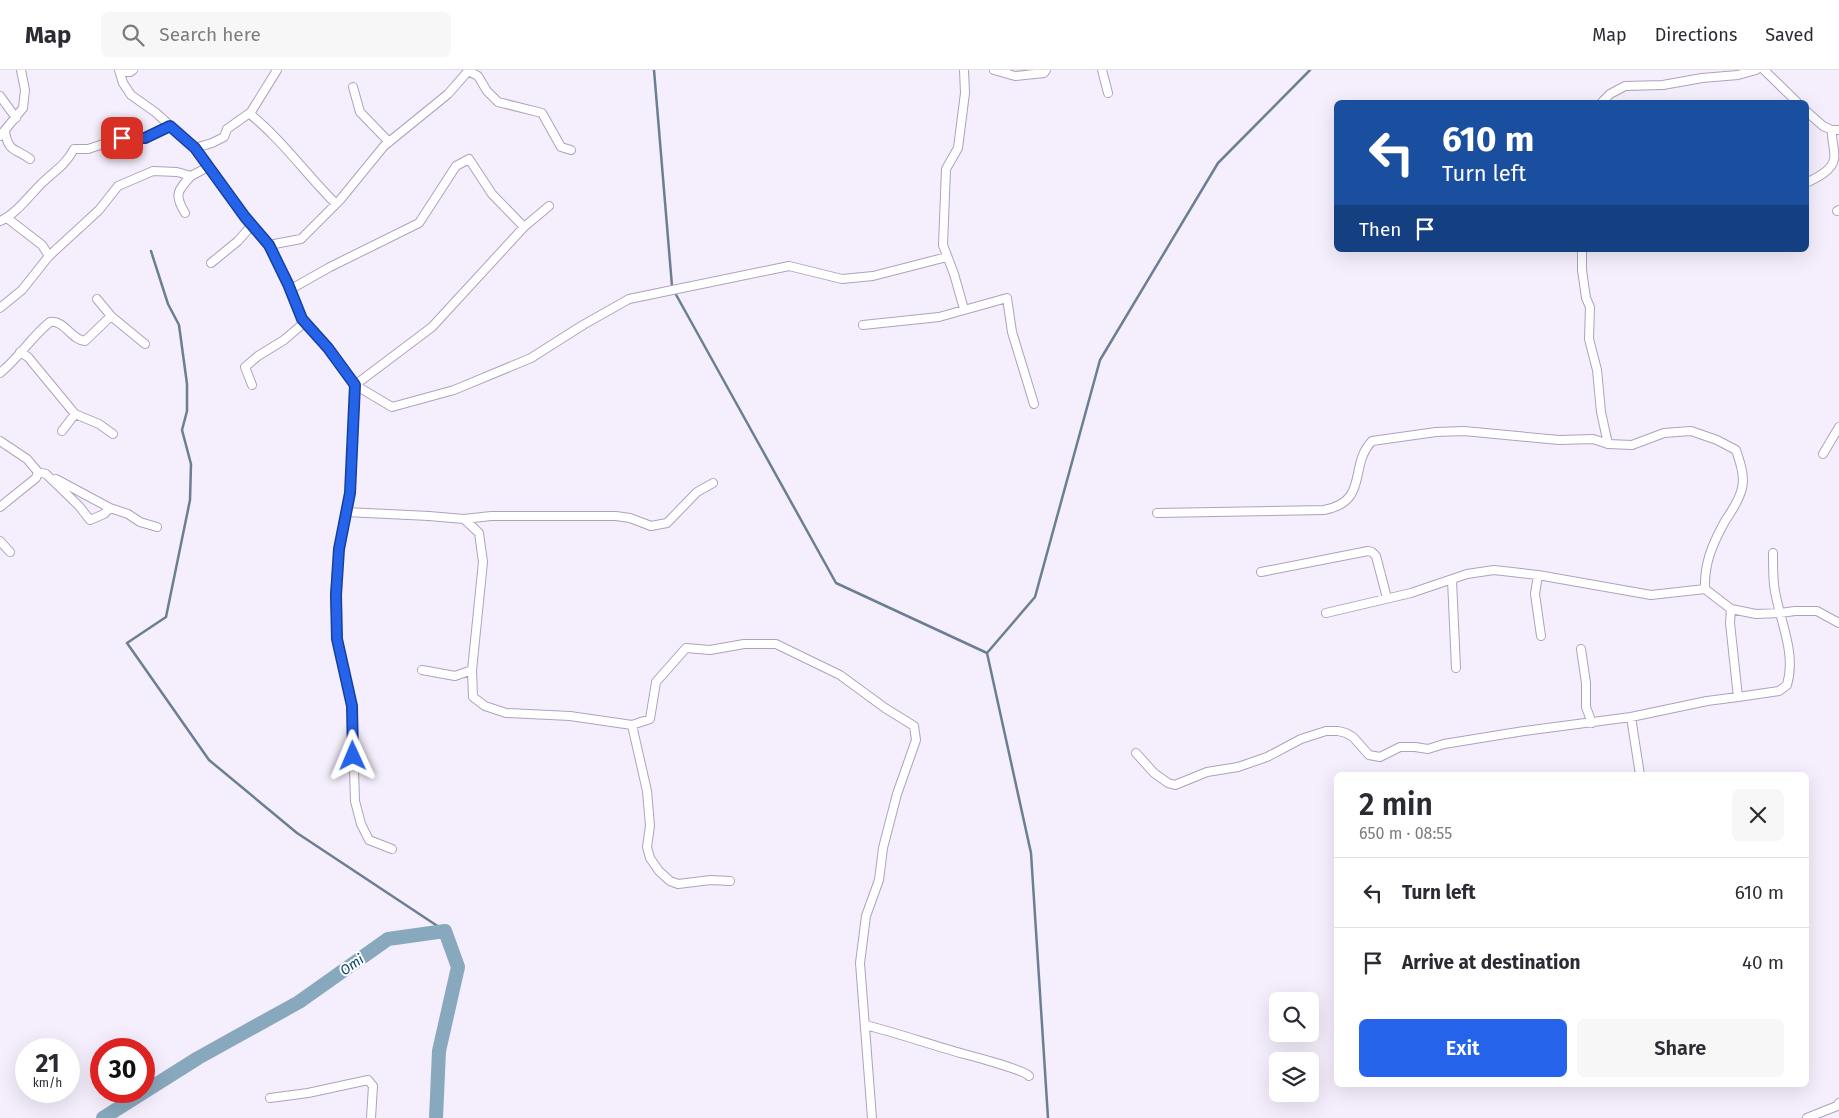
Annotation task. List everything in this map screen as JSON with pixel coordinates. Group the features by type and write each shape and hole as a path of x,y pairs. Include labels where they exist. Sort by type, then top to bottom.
{"street":[{"path":"21,70 25,99 23,108 3,134 10,148 30,159"},
{"path":"133,70 130,72 120,71 123,84 131,95 155,112 195,148 269,245 305,322 328,348 355,385 392,407 454,390 531,358 583,325 629,300 789,266 842,279 873,276 947,257"},
{"path":"195,148 224,137 228,129 250,114 277,70"},
{"path":"964,70 965,93 958,148 946,169 943,245 964,309"},
{"path":"994,70 1015,76 1044,73 1046,70"},
{"path":"1102,70 1108,93"},
{"path":"1604,100 1610,94 1625,86 1663,85 1702,78 1738,75 1756,70"},
{"path":"1764,70 1795,100"},
{"path":"269,245 301,239 336,204 389,142 448,94 469,71 478,76 487,91 498,102 542,113 562,147 571,150"},
{"path":"353,86 360,112 389,142"},
{"path":"0,96 16,118"},
{"path":"250,114 269,129 313,181 336,204"},
{"path":"1809,114 1823,126 1836,130 1831,140 1835,159 1832,166 1809,181"},
{"path":"49,256 42,245 4,220 18,206 32,196 40,184 68,162 74,149 88,149 122,138 145,138 170,126"},
{"path":"291,290 330,267 418,223 456,166 469,159 492,194 524,227"},
{"path":"185,213 178,201 177,194 191,176 208,167"},
{"path":"0,308 22,290 49,256 99,210 118,186 153,170 177,172 191,176"},
{"path":"355,385 432,327 524,227 549,206"},
{"path":"211,263 238,241 252,225"},
{"path":"1582,252 1582,270 1586,298 1590,307 1589,339 1597,370 1601,412 1608,444"},
{"path":"863,325 940,317 1007,298 1012,332 1034,404"},
{"path":"97,299 112,316 145,344"},
{"path":"0,373 28,342 50,322 61,325 76,339 85,341 112,316"},
{"path":"252,385 245,368 258,356 284,340 305,322"},
{"path":"20,352 28,357 75,414 99,424 113,434"},
{"path":"355,385 350,493 339,549 336,612 337,639 352,706 355,801 361,824 369,840 392,849"},
{"path":"62,431 75,414"},
{"path":"1823,454 1839,427"},
{"path":"1157,512 1324,510 1336,508 1353,494 1365,452 1372,441 1436,432 1464,431 1559,440 1593,439 1608,444 1632,446 1664,433 1691,431 1717,440 1736,450 1742,468 1743,487 1736,505 1725,522 1711,551 1704,572 1705,589"},
{"path":"0,441 27,459 38,472 46,474 110,508 128,514 140,522 157,527"},
{"path":"0,507 36,478 38,472"},
{"path":"46,474 80,506 90,520 104,514 110,508"},
{"path":"346,512 464,519 491,516 616,516 630,518 651,526 667,523 697,492 713,483"},
{"path":"464,519 479,533 483,562 472,670 473,697 484,706 506,712 570,716 632,725 650,719 656,682 686,648 710,650 744,644 776,644 840,675 884,708 914,726 916,740 897,794 883,848 879,880 866,916 859,974 872,1118"},
{"path":"0,541 10,552"},
{"path":"1261,572 1368,551 1376,556 1387,598"},
{"path":"1136,753 1154,773 1168,783 1175,784 1207,772 1238,767 1301,739 1326,731 1346,733 1353,737 1369,755 1380,757 1400,748 1415,747 1428,749 1444,744 1524,730 1592,723 1631,717 1707,700 1779,691 1787,685 1789,678 1789,648 1774,584 1773,553"},
{"path":"1326,614 1411,593 1467,574 1494,570 1538,575 1650,595 1705,589 1731,609 1756,614 1817,611 1839,623"},
{"path":"1538,575 1535,594 1541,636"},
{"path":"1452,580 1456,668"},
{"path":"1731,609 1730,623 1738,697"},
{"path":"1581,649 1586,684 1586,707 1592,723"},
{"path":"422,670 455,676 472,670"},
{"path":"1631,717 1640,772"},
{"path":"632,725 647,791 650,826 647,847 650,858 659,871 670,881 678,884 711,880 730,881"},
{"path":"865,1025 899,1033 1026,1073 1029,1076"},
{"path":"270,1098 308,1094 368,1080 373,1086 371,1118"},
{"path":"1807,1118 1838,1106 1839,1103"}],"waterway":[{"path":"654,70 672,286"},
{"path":"987,653 1035,597 1100,360 1218,163 1310,70"},
{"path":"151,251 168,304 179,325 187,384 187,411 182,430 191,464 190,500 166,617 127,643 209,760 297,833 445,931"},
{"path":"674,291 836,583 987,653 1031,853 1048,1118"},
{"name":"Omi","path":"103,1118 198,1058 299,1002 388,939 445,931 458,967 439,1051 436,1118"}],"route":[{"path":"122,138 145,138 170,126 195,148 245,217 269,245 302,319 328,348 355,385 350,493 339,549 336,595 337,639 352,706 353,756"}]}
